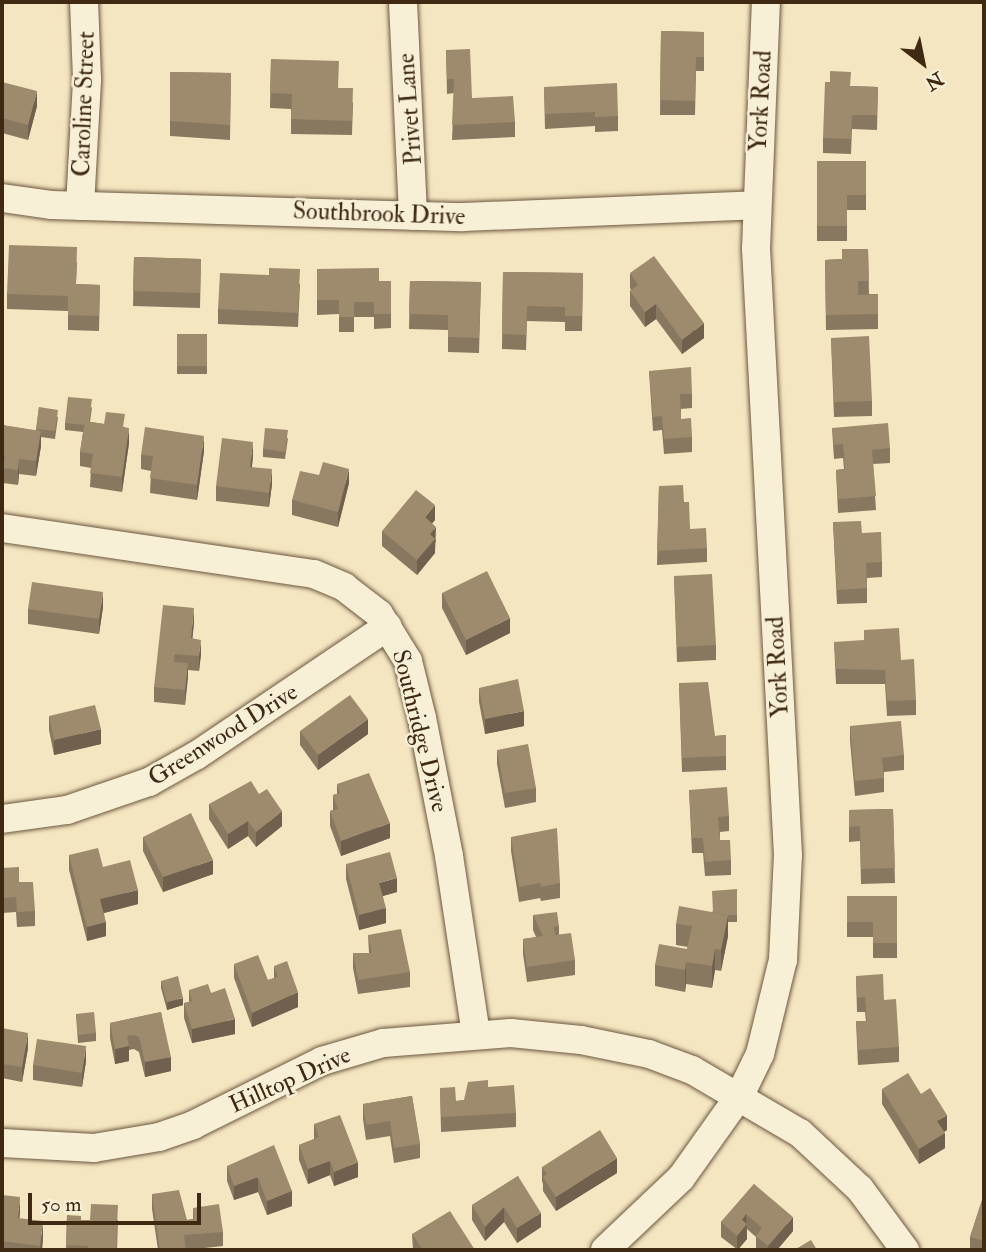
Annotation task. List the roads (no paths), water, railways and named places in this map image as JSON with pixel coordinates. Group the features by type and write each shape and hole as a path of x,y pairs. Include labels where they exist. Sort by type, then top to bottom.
{"street":[{"name":"Caroline Street","path":"80,206 87,79 84,2"},
{"name":"Privet Lane","path":"403,2 413,216"},
{"name":"York Road","path":"605,1250 681,1178 740,1096 760,1054 777,997 788,905 756,205 766,2"},
{"name":"Southbrook Drive","path":"2,198 80,206 413,216 756,205"},
{"name":"Southridge Drive","path":"2,528 314,574 361,598 388,626 408,661 422,718 449,856 476,1035"},
{"name":"Greenwood Drive","path":"2,819 67,810 149,782 197,755 388,626"},
{"name":"Hilltop Drive","path":"2,1143 59,1149 140,1141 193,1125 295,1072 347,1052 417,1037 476,1035 581,1040 649,1054 740,1096"},
{"path":"740,1096 800,1133 831,1159 860,1189 905,1250"}]}
